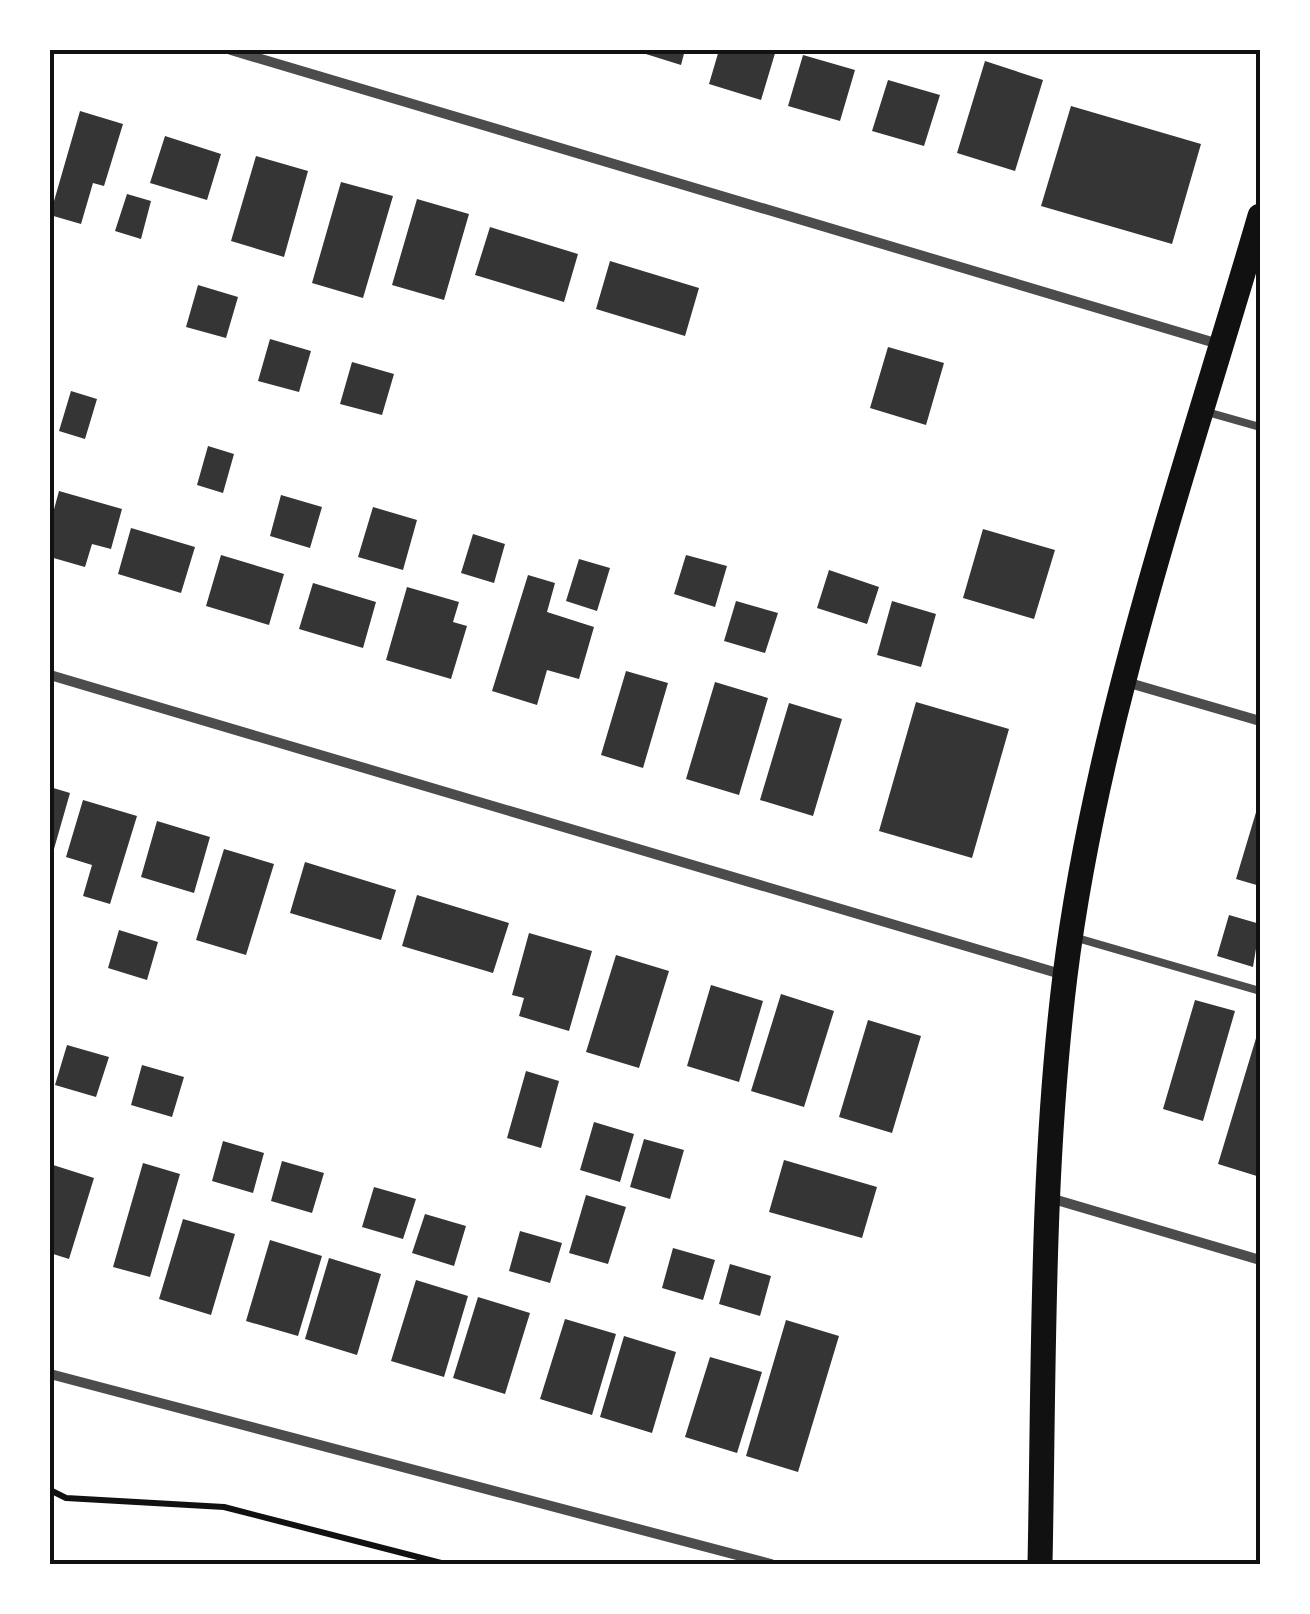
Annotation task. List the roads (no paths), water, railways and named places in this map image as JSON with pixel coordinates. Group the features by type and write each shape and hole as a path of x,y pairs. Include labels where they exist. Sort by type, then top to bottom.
{"main road":[{"path":"1040,1564 1047,1198 1065,975 1125,682 1260,216"}],"street":[{"path":"231,50 1222,345"},
{"path":"50,676 1065,975"},
{"path":"1125,682 1260,721"},
{"path":"1047,1198 1260,1260"},
{"path":"50,1374 771,1564"}],"lane":[{"path":"1203,410 1260,427"},
{"path":"1072,936 1260,991"}]}
